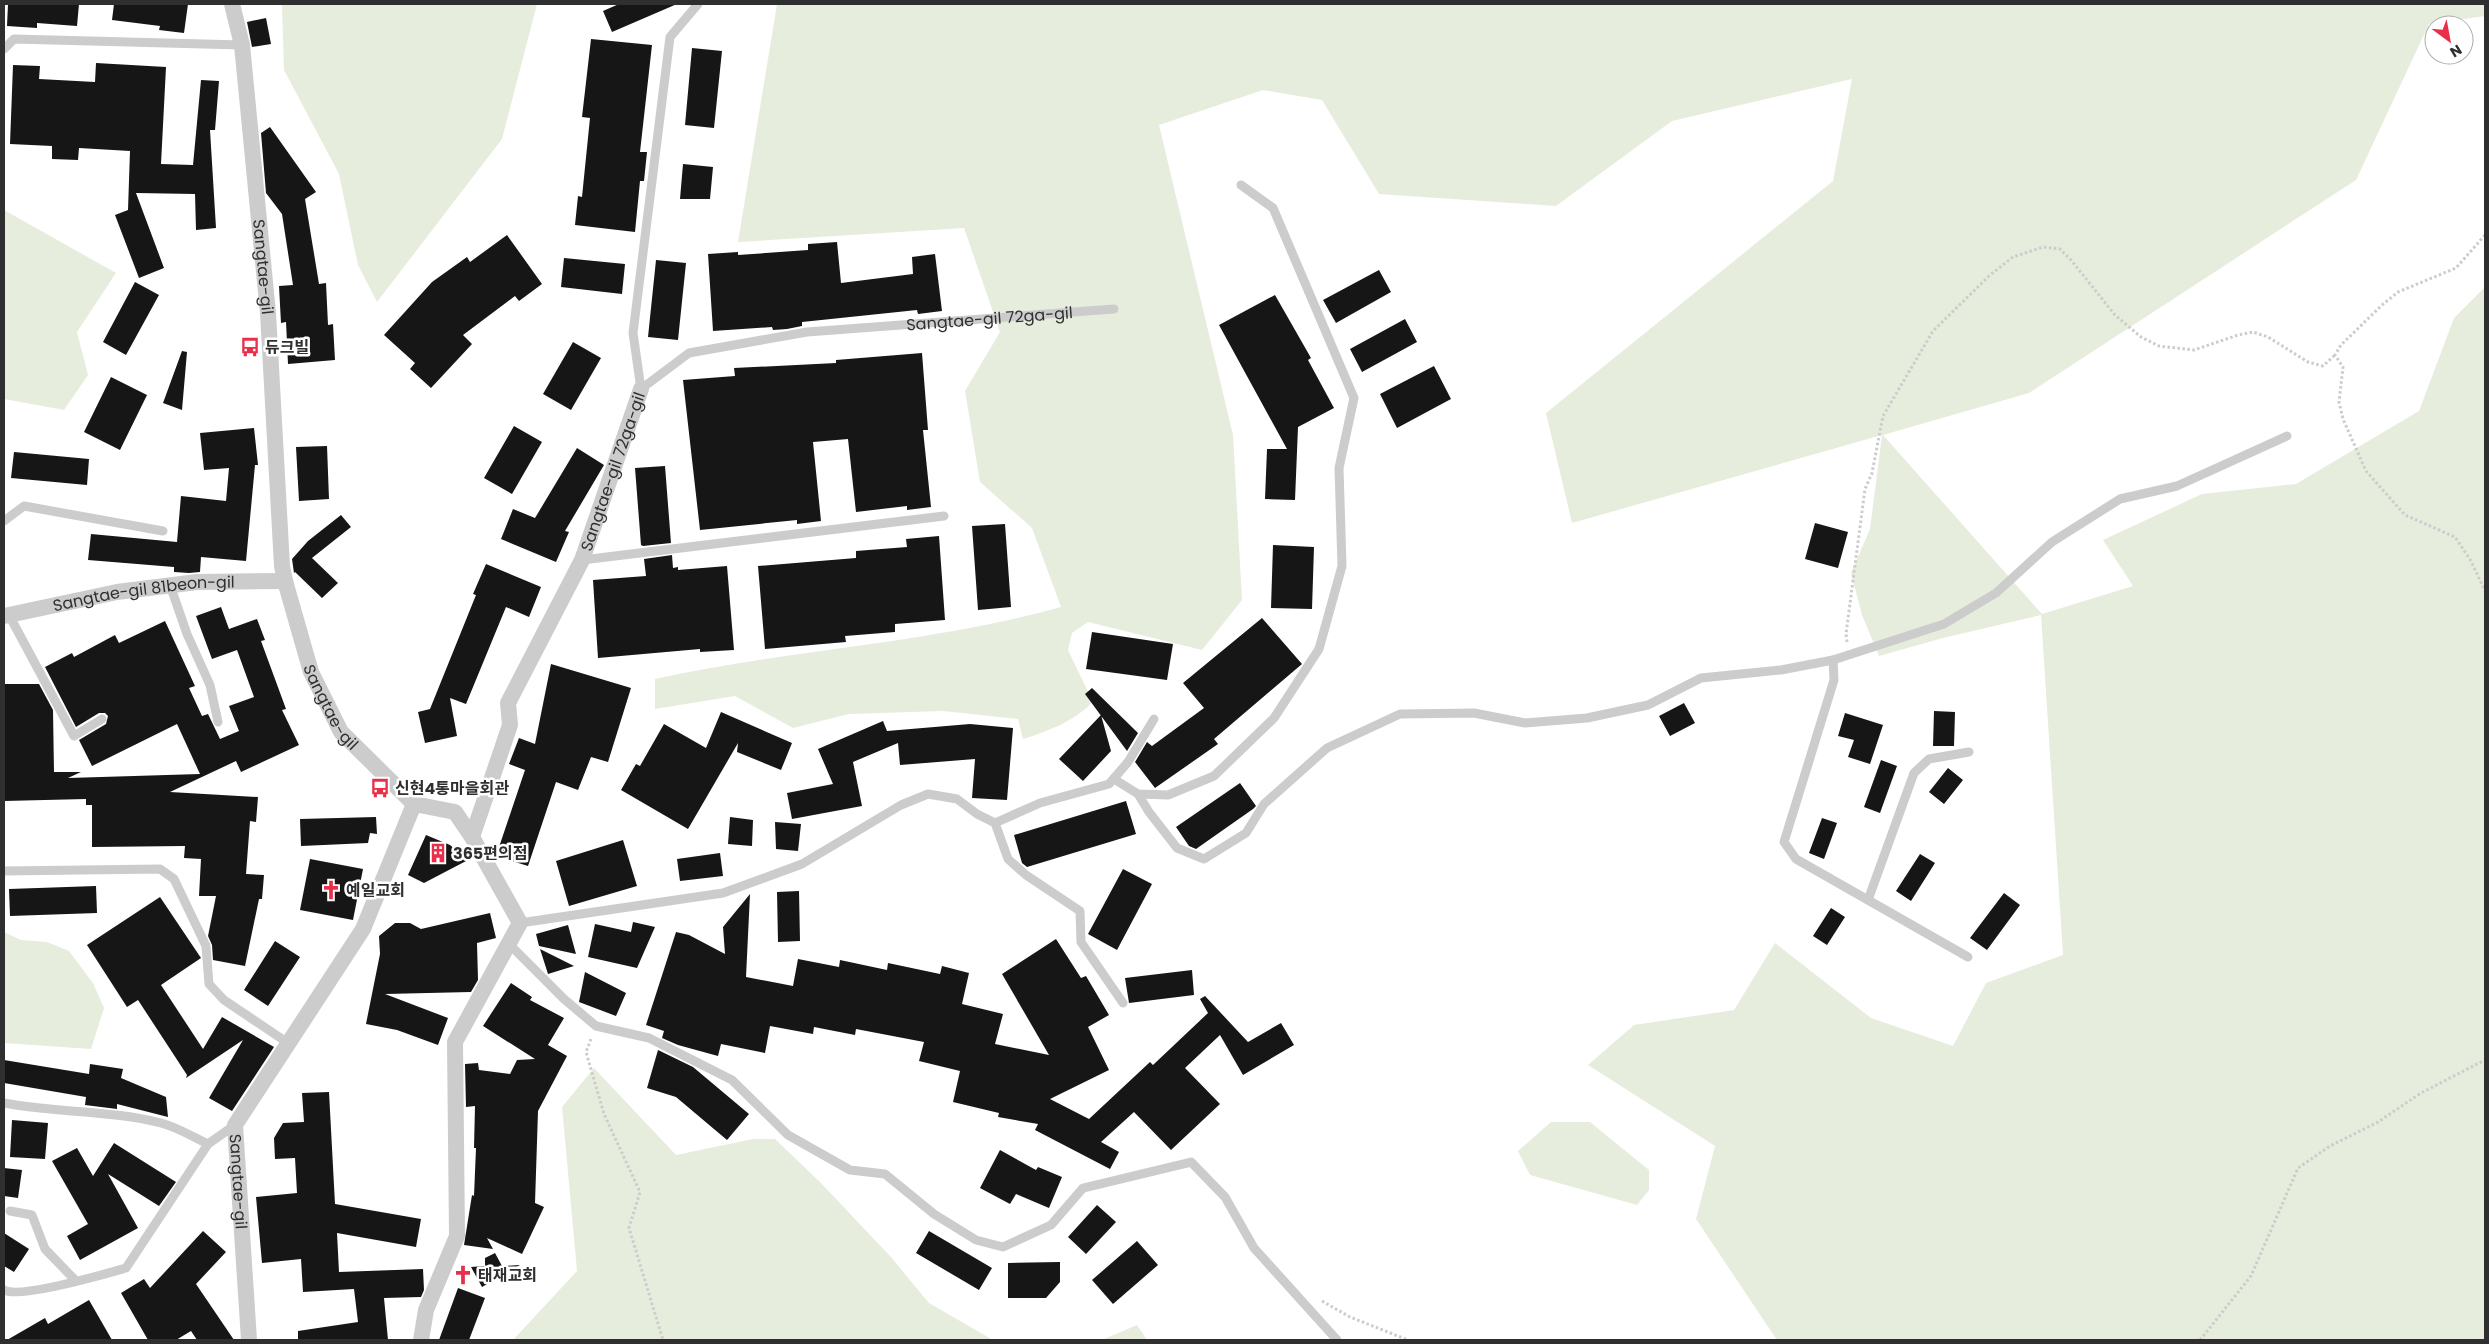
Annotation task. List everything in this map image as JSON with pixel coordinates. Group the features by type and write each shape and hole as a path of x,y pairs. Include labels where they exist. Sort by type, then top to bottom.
{"street":[{"name":"Sangtae-gil","path":"232,4 242,45 268,313 282,566 285,582 312,672 341,732 414,804 363,929 235,1125 249,1340"},
{"name":"Sangtae-gil 72ga-gil","path":"472,837 510,726 508,702 582,560 641,389"},
{"name":"Sangtae-gil 81beon-gil","path":"6,616 117,592 170,585 197,582 285,582"},
{"path":"414,804 455,812 472,837 520,923 454,1042 457,1236 426,1310 421,1340"}],"lane":[{"path":"641,389 633,333 670,37 698,4"},
{"path":"4,37 14,39 242,45"},
{"path":"4,49 14,39"},
{"path":"1138,794 1168,795 1214,776 1274,718 1319,649 1342,566 1339,468 1354,398 1273,208 1241,185"},
{"name":"Sangtae-gil 72ga-gil","path":"641,389 689,354 807,332 1114,309"},
{"path":"1114,779 1138,794 1148,812 1177,848 1204,859 1246,833 1264,804 1326,748 1400,714 1474,712 1525,723 1587,718 1648,705 1701,678 1781,670 1833,660 1944,624 1996,593 2052,542 2120,499 2177,486 2287,436"},
{"path":"4,521 24,506 163,531"},
{"path":"582,560 944,516"},
{"path":"170,585 187,634 210,685 218,722"},
{"path":"6,616 74,736 102,719"},
{"path":"1833,660 1834,680 1784,842 1796,859 1968,957"},
{"path":"995,823 1040,803 1109,784 1128,762 1154,719"},
{"path":"1868,900 1914,773 1929,759 1969,752"},
{"path":"520,923 723,893 802,864 901,805 928,794 957,799 977,814 995,823 1008,859 1026,875 1080,911 1081,942 1123,1002"},
{"path":"4,871 160,869 174,879 206,946 209,984 224,1000 288,1043"},
{"path":"508,944 564,999 596,1026 649,1038 732,1080 788,1135 850,1170 885,1174 934,1214 976,1240 1004,1247 1051,1225 1083,1188 1191,1162 1225,1197 1254,1248 1337,1340"},
{"path":"4,1103 38,1110 117,1115 164,1124 208,1144"},
{"path":"4,1290 10,1294 76,1281 126,1268 208,1144 235,1125"},
{"path":"10,1211 32,1215 45,1249 76,1281"}],"path":[{"path":"1848,654 1846,634 1856,542 1865,489 1872,473 1883,416 1933,331 1990,275 2012,257 2043,247 2060,249 2115,315 2142,336 2160,346 2194,350 2238,335 2253,332 2268,337 2308,362 2323,366 2382,304 2404,290 2456,268 2485,235"},
{"path":"2335,355 2343,367 2339,402 2343,419 2366,471 2390,501 2405,515 2455,537 2471,561 2485,591"},
{"path":"596,1026 586,1052 604,1114 640,1192 629,1228 662,1340"},
{"path":"2200,1340 2251,1276 2298,1168 2330,1146 2378,1122 2420,1093 2485,1060"},
{"path":"1314,1297 1350,1317 1408,1340"}],"green space":[{"path":"282,4 537,4 502,139 377,302 358,265 339,174 284,70"},
{"path":"777,4 2485,4 2485,16 2474,18 2474,15 2424,15 2424,35 2356,180 2029,393 1883,435 2042,614 2133,586 2103,540 2202,494 2296,484 2419,411 2454,318 2485,287 2485,1340 1777,1340 1696,1219 1715,1146 1588,1065 1634,1025 1734,1010 1775,943 1871,1018 1953,1046 1986,983 2063,955 2041,615 1943,638 1879,656 1862,615 1851,573 1870,529 1882,435 1572,523 1546,413 1833,181 1852,79 1672,121 1556,206 1379,194 1322,100 1263,90 1159,125 1233,435 1242,600 1202,650 1088,622 1072,633 1068,650 1093,702 1078,715 1061,725 1023,739 1018,719 943,711 849,714 793,728 735,696 655,709 655,679 757,660 960,630 1061,607 1032,528 980,482 965,391 1000,332 964,228 738,242"},
{"path":"4,210 116,273 77,332 88,375 64,410 4,399"},
{"path":"4,932 21,940 47,942 69,951 93,983 104,1008 91,1049 4,1043"},
{"path":"594,1068 676,1155 753,1139 775,1139 820,1182 890,1256 929,1303 993,1340 513,1340 577,1271 562,1107"},
{"path":"1551,1122 1590,1122 1649,1170 1649,1190 1637,1205 1530,1175 1518,1151"},
{"path":"1137,1325 1147,1340 1102,1340"}],"building":[{"path":"8,4 79,4 77,26 37,23 37,28 7,26"},
{"path":"114,4 188,4 184,33 159,30 160,26 112,20"},
{"path":"619,4 677,4 612,32 603,11"},
{"path":"266,18 271,44 252,47 247,22"},
{"path":"591,39 652,45 640,152 647,152 644,181 640,181 635,232 575,225 578,196 582,197 590,118 582,117"},
{"path":"692,48 722,51 714,128 685,125"},
{"path":"96,63 166,67 161,164 193,165 201,80 219,81 215,130 210,130 216,228 196,230 195,194 136,193 164,268 139,278 115,215 128,210 130,151 79,148 78,160 52,159 52,146 10,144 13,65 40,66 39,79 95,82"},
{"path":"270,127 316,192 305,199 319,284 326,283 328,325 333,324 335,360 288,364 286,322 281,323 279,286 293,285 282,214 266,193 261,133"},
{"path":"683,164 713,167 710,199 680,199"},
{"path":"507,235 542,284 519,301 515,296 463,335 472,344 431,388 410,369 415,363 384,335 432,282 467,257 470,262"},
{"path":"837,242 841,283 913,274 912,257 935,254 942,311 918,314 917,310 802,322 802,326 787,329 773,330 772,327 713,331 708,254 738,252 738,255 808,250 808,244"},
{"path":"564,258 625,264 622,294 561,287"},
{"path":"656,260 686,263 678,340 648,337"},
{"path":"1379,270 1391,292 1336,323 1323,300"},
{"path":"135,282 159,295 126,355 103,342"},
{"path":"1275,295 1311,358 1308,360 1334,408 1298,427 1295,500 1265,499 1267,449 1287,449 1219,325"},
{"path":"1405,319 1417,342 1362,372 1350,349"},
{"path":"573,342 601,358 571,410 543,394"},
{"path":"182,351 187,352 182,410 163,403"},
{"path":"922,353 928,430 923,430 931,507 907,510 907,506 856,512 848,439 813,442 821,521 797,524 797,520 700,530 683,380 735,376 734,368 836,363 836,360"},
{"path":"1434,366 1451,399 1397,428 1380,394"},
{"path":"111,377 147,395 120,450 84,432"},
{"path":"514,426 542,442 512,494 484,478"},
{"path":"254,428 258,465 255,465 246,561 201,557 200,572 189,573 174,572 174,567 88,560 91,534 177,542 181,496 226,501 229,468 204,470 200,433"},
{"path":"327,446 329,499 299,501 296,447"},
{"path":"577,448 604,465 565,531 569,532 556,562 501,539 513,509 535,518"},
{"path":"14,452 89,459 87,485 11,478"},
{"path":"665,466 671,543 643,546 641,545 635,468"},
{"path":"341,515 351,527 312,558 338,583 322,598 294,573 292,559 308,541"},
{"path":"1815,523 1848,532 1838,568 1805,559"},
{"path":"1005,524 1011,607 978,610 972,526"},
{"path":"939,536 945,620 895,624 895,632 845,636 846,642 765,649 758,566 856,558 856,551 907,547 906,539"},
{"path":"1273,545 1314,547 1312,609 1271,608"},
{"path":"672,555 673,568 678,567 678,570 727,566 734,650 700,652 700,649 598,658 593,580 646,576 644,559"},
{"path":"486,564 541,587 529,617 506,607 466,704 450,698 457,736 425,743 418,712 430,709 476,595 473,594"},
{"path":"221,607 229,629 257,619 265,640 261,641 286,709 282,710 299,745 241,772 236,761 170,792 258,797 256,822 250,821 246,874 264,875 262,899 259,899 245,966 213,960 212,945 208,936 216,896 199,896 201,859 184,858 185,846 92,847 92,805 86,805 86,799 4,801 4,684 39,684 53,710 54,772 81,772 68,778 200,774 177,724 92,766 79,740 106,724 108,716 105,713 99,713 76,727 45,667 72,653 74,657 115,635 119,643 165,621 195,686 189,688 202,716 208,714 220,739 239,731 229,706 254,697 237,650 212,659 196,616"},
{"path":"1262,618 1302,664 1214,739 1218,744 1155,788 1135,762 1147,742 1152,746 1204,708 1183,683"},
{"path":"1092,632 1173,644 1167,680 1086,669"},
{"path":"551,664 631,688 608,762 591,757 578,790 556,782 528,866 496,856 525,770 509,764 519,738 535,744"},
{"path":"1092,688 1138,733 1127,751 1085,694"},
{"path":"1684,703 1695,723 1670,736 1659,716"},
{"path":"1934,711 1955,712 1954,746 1933,746"},
{"path":"721,712 792,743 781,770 737,752 738,743 688,829 621,790 636,764 640,766 664,724 706,748"},
{"path":"1845,713 1883,725 1870,764 1848,757 1854,740 1838,736"},
{"path":"1101,715 1111,751 1083,781 1059,759"},
{"path":"883,721 887,731 970,724 1013,728 1007,800 972,798 975,759 900,765 898,743 853,762 862,806 792,819 787,793 833,784 818,749"},
{"path":"1881,760 1897,766 1880,813 1864,807"},
{"path":"1948,768 1963,780 1944,804 1929,792"},
{"path":"1240,783 1256,806 1196,849 1189,846 1176,827"},
{"path":"1126,801 1136,834 1027,867 1022,863 1014,835"},
{"path":"376,817 377,834 370,833 368,843 301,846 300,819"},
{"path":"730,817 753,820 752,846 728,844"},
{"path":"1822,818 1837,823 1824,859 1809,853"},
{"path":"775,822 801,824 798,851 776,849"},
{"name":"365편의점","path":"426,835 450,845 468,860 424,883 408,875"},
{"path":"623,840 637,886 569,906 556,861"},
{"path":"720,853 723,876 680,881 677,859"},
{"path":"1920,854 1935,863 1911,901 1896,891"},
{"name":"예일교회","path":"310,859 363,869 353,920 300,910"},
{"path":"1123,869 1152,884 1117,950 1088,934"},
{"path":"96,886 97,913 10,916 9,889"},
{"path":"799,891 800,941 778,942 777,892"},
{"path":"2004,893 2020,905 1987,950 1970,938"},
{"path":"750,894 746,977 793,986 798,959 839,967 840,960 887,970 888,963 940,974 942,966 969,973 962,1004 1003,1014 995,1044 1049,1055 1002,974 1056,939 1081,978 1086,976 1109,1015 1088,1027 1109,1070 1050,1099 1089,1119 1150,1062 1153,1065 1208,1013 1200,999 1205,996 1248,1042 1281,1023 1294,1045 1243,1075 1220,1035 1185,1068 1220,1104 1171,1150 1134,1112 1101,1142 1119,1152 1110,1169 1035,1130 1038,1124 998,1117 999,1113 953,1102 960,1071 919,1061 924,1042 856,1029 855,1035 814,1027 813,1034 770,1026 765,1053 721,1044 718,1056 678,1045 662,1038 664,1031 646,1025 676,932 689,935 725,954 723,927"},
{"path":"160,897 201,958 161,985 203,1049 222,1017 274,1047 232,1111 209,1098 243,1040 186,1078 187,1075 138,1000 127,1007 87,945"},
{"path":"1831,908 1845,917 1827,945 1813,936"},
{"path":"490,913 496,938 477,943 478,980 471,992 385,994 448,1018 438,1045 397,1030 366,1024 380,954 379,936 395,923 410,923 421,929"},
{"path":"633,922 655,927 637,968 588,957 595,924 631,932"},
{"path":"568,925 576,954 539,946 536,934"},
{"path":"275,941 300,957 268,1006 244,990"},
{"path":"540,949 574,966 548,974"},
{"path":"1192,970 1194,995 1129,1003 1125,978"},
{"path":"585,972 626,993 616,1016 579,1002"},
{"path":"511,983 532,997 530,1000 564,1018 548,1045 567,1056 538,1111 535,1203 544,1207 522,1254 487,1238 493,1249 464,1245 472,1195 474,1196 476,1148 474,1148 475,1106 466,1107 465,1064 478,1063 479,1070 510,1074 517,1060 535,1059 483,1026"},
{"path":"658,1050 693,1067 749,1114 727,1140 676,1097 647,1088"},
{"path":"4,1060 89,1074 90,1064 123,1069 121,1078 166,1097 168,1117 117,1104 117,1109 85,1105 86,1097 4,1083"},
{"path":"329,1092 335,1204 421,1219 416,1247 337,1233 339,1272 423,1269 424,1290 421,1297 384,1298 388,1340 298,1340 298,1331 358,1322 354,1289 303,1292 301,1259 262,1263 256,1197 297,1193 295,1158 275,1159 274,1138 283,1123 304,1122 302,1093"},
{"path":"12,1120 48,1123 45,1159 10,1157"},
{"path":"114,1143 176,1182 159,1206 108,1174 138,1228 80,1260 67,1236 88,1224 52,1161 77,1148 93,1176"},
{"path":"1000,1150 1036,1170 1038,1167 1062,1177 1049,1208 1016,1194 1010,1204 980,1188"},
{"path":"4,1168 22,1170 18,1198 4,1196"},
{"path":"1097,1205 1116,1222 1086,1254 1068,1237"},
{"path":"203,1231 226,1252 196,1284 234,1340 197,1340 191,1331 176,1340 148,1340 121,1293 144,1279 150,1288"},
{"path":"929,1231 992,1268 979,1290 916,1253"},
{"path":"4,1233 29,1249 14,1272 4,1266"},
{"path":"1137,1241 1158,1265 1113,1304 1092,1280"},
{"path":"495,1253 502,1266 520,1265 482,1287 471,1267 485,1266 485,1258"},
{"path":"1060,1262 1060,1282 1046,1298 1008,1298 1008,1263"},
{"path":"458,1288 485,1298 469,1340 439,1340"},
{"path":"89,1300 112,1340 7,1340 45,1318 48,1324"}],"place":[{"name":"듀크빌","path":"250,347"},
{"name":"신현4통마을회관","path":"380,788"},
{"name":"365편의점","path":"438,853"},
{"name":"예일교회","path":"331,890"},
{"name":"태재교회","path":"463,1275"}]}
